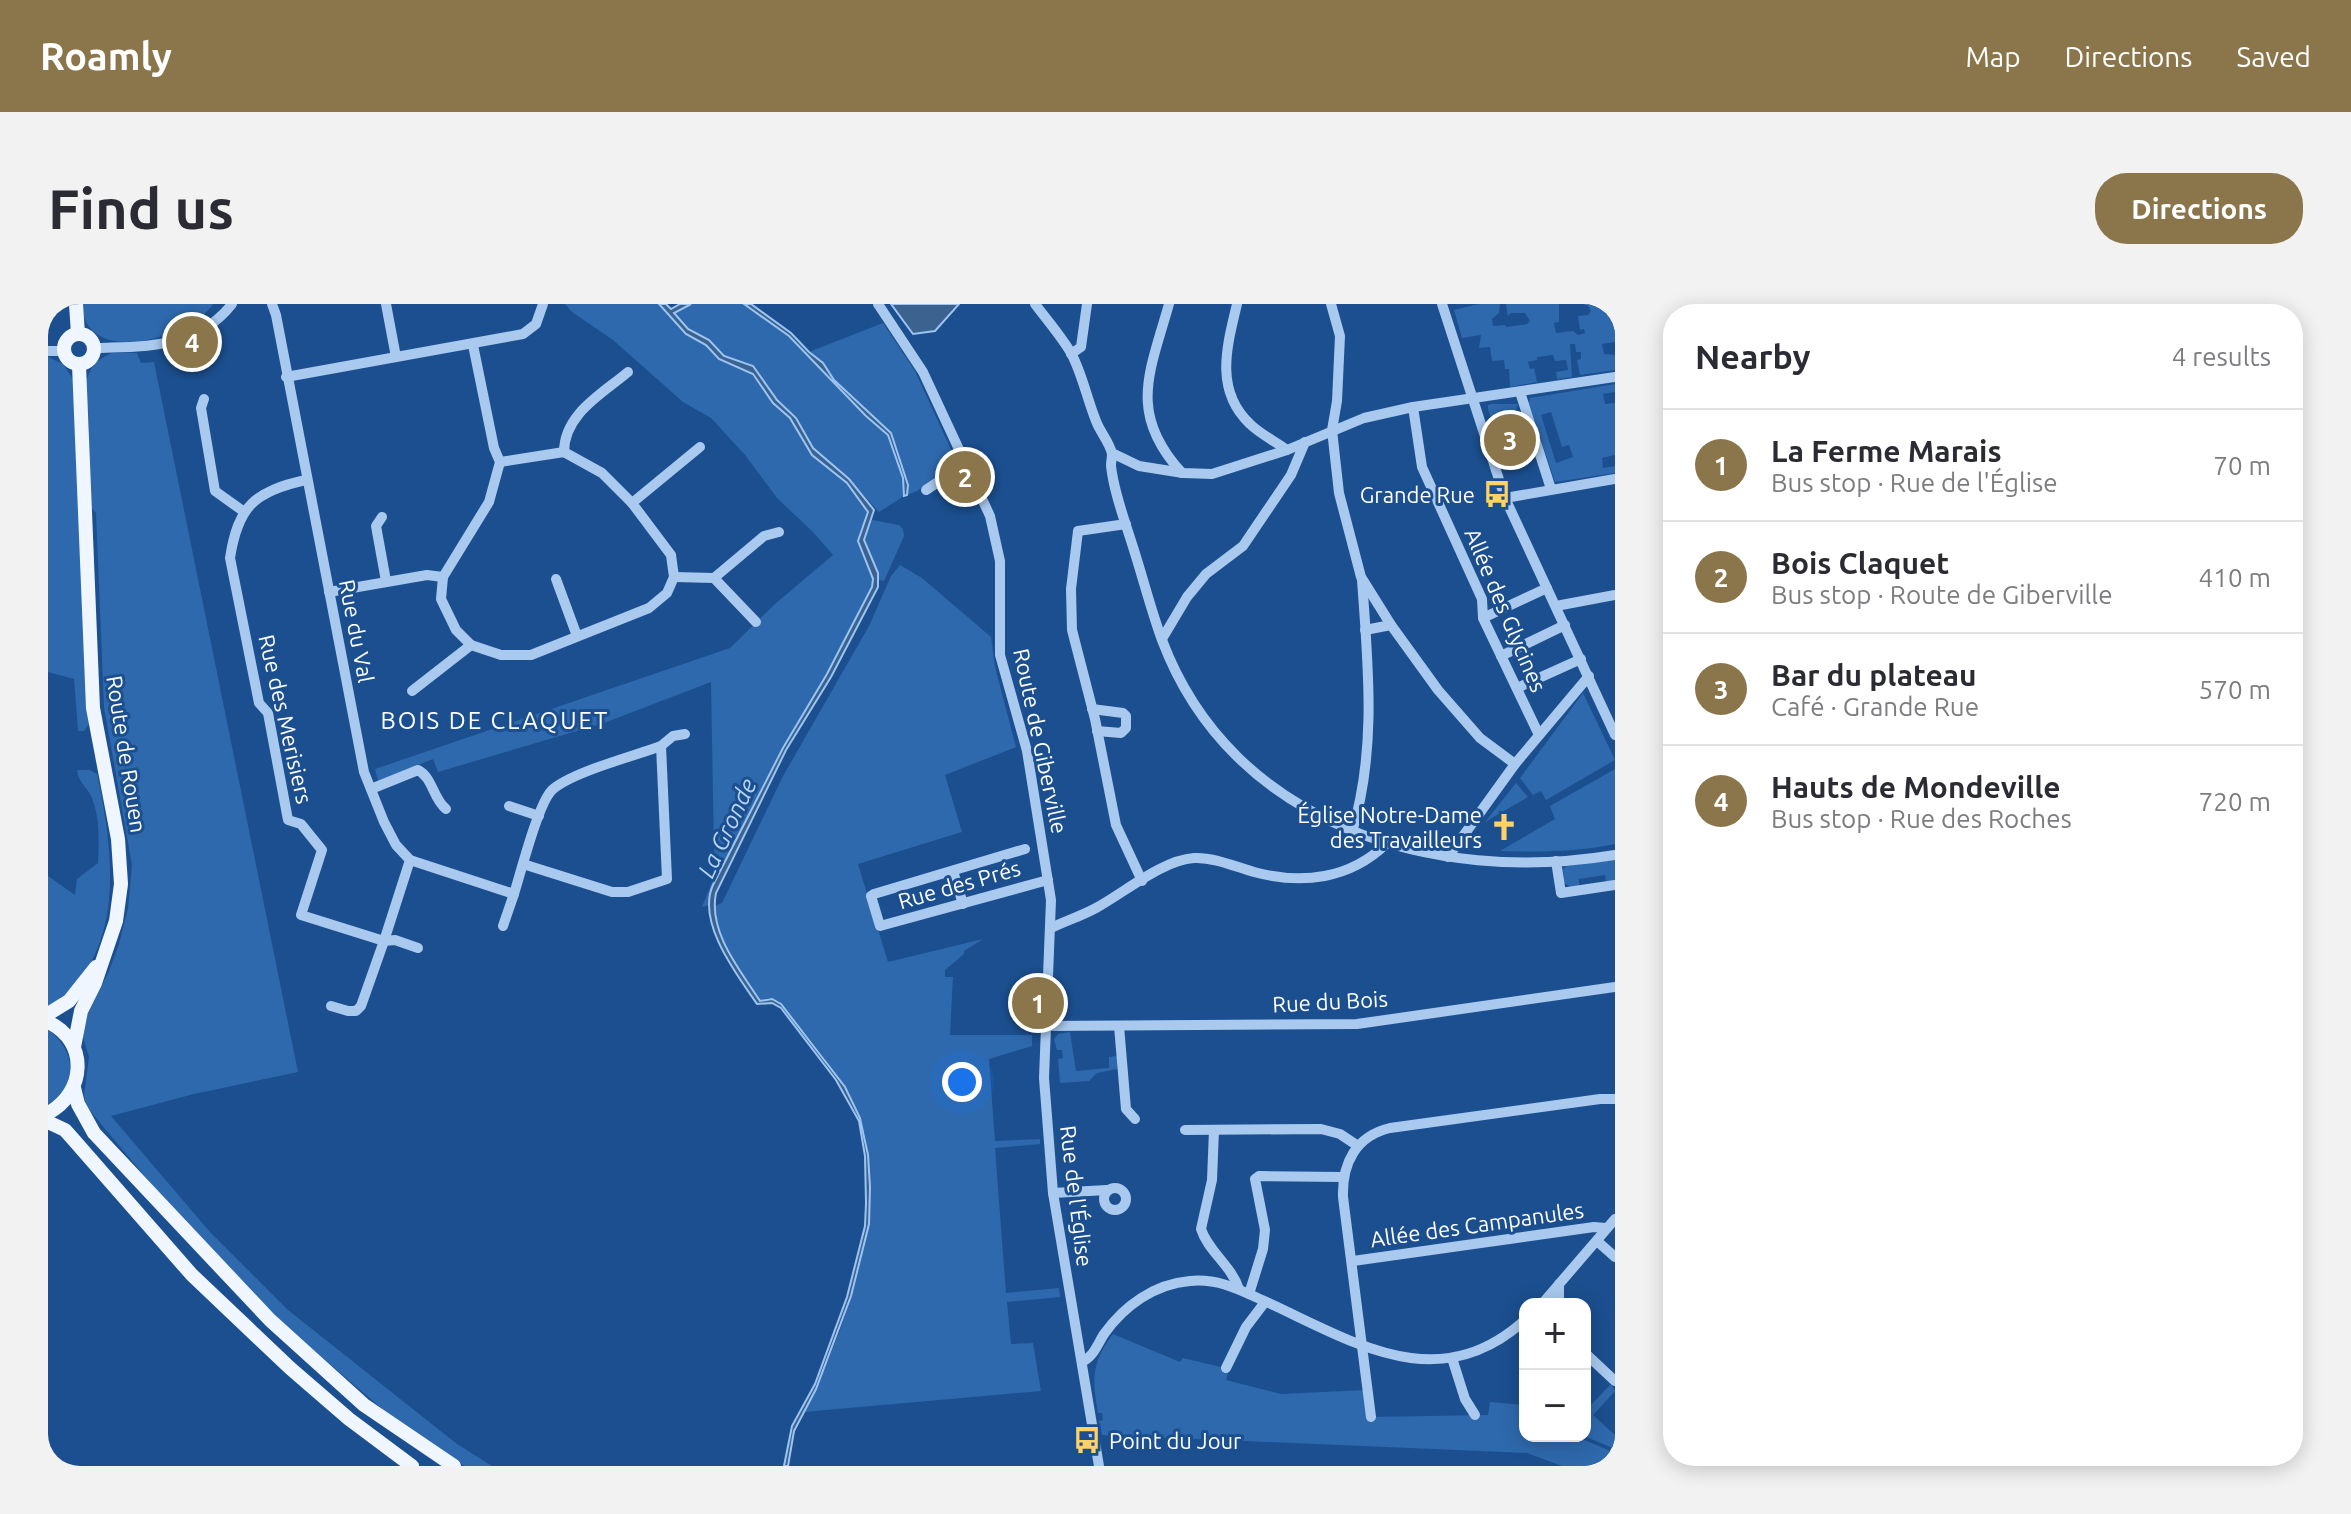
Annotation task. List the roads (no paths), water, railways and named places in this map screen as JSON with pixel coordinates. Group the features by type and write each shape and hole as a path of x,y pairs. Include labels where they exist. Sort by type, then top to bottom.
{"main road":[{"path":"76,304 78,334"},
{"path":"78,334 89,337 94,348 88,361 79,365 71,362 64,351 67,340 78,334"},
{"name":"Route de Rouen","path":"74,1088 78,1068 74,1047 81,1011 95,983 116,921 120,860 93,708 79,365"},
{"name":"Route de Rouen","path":"48,1014 69,1001 104,957"},
{"path":"48,1022 61,1030 74,1047"},
{"path":"48,1113 61,1106 74,1088"},
{"path":"74,1088 78,1104 94,1133 270,1320 364,1405 454,1466"},
{"path":"48,1122 65,1130 192,1275 268,1348 349,1419 412,1466"}],"street":[{"path":"94,348 152,346 199,333 221,319 232,304"},
{"name":"Rue du Val","path":"272,304 364,772 396,845 410,860"},
{"path":"386,304 396,357"},
{"path":"286,377 523,334 536,324 543,304"},
{"name":"Route de Giberville","path":"878,304 923,372 990,516 1000,561 1000,655 1027,751 1048,880 1051,928"},
{"path":"1035,304 1071,354 1097,425 1112,453 1111,465 1126,524 1173,666 1206,720 1253,771 1306,810 1386,844 1448,857 1519,863 1615,855"},
{"path":"1071,354 1081,347 1087,304"},
{"path":"1169,304 1146,389 1147,409 1158,437 1183,473"},
{"path":"1237,304 1226,350 1225,375 1231,396 1250,424 1287,450"},
{"path":"1331,304 1340,336 1337,401 1332,430 1339,493 1361,577 1370,697 1366,766 1352,832"},
{"path":"1442,304 1505,498 1615,735"},
{"path":"473,345 494,448 500,462 489,502 443,577 441,599 456,630 471,645 501,655 531,655 649,608 667,593 674,577 671,555 632,503 602,473 564,452 500,462"},
{"path":"48,351 64,351"},
{"path":"564,452 564,440 577,415 628,372"},
{"path":"1112,453 1139,466 1212,474 1287,450 1364,418 1413,407 1615,377"},
{"path":"1520,392 1551,489"},
{"path":"204,399 201,408 215,491 243,511 277,486 306,480"},
{"name":"Allée des Glycines","path":"1413,407 1422,467 1482,599 1483,618 1539,735"},
{"path":"1162,639 1187,597 1206,574 1243,546 1291,475 1305,442"},
{"path":"632,503 700,447"},
{"path":"926,490 966,463"},
{"path":"1505,498 1615,479"},
{"name":"Rue des Merisiers","path":"243,511 230,558 259,703 268,713 288,820 301,824 322,850 301,915 384,941"},
{"path":"382,517 376,526 386,581"},
{"path":"1126,524 1078,531 1071,589 1072,630 1116,825 1142,881"},
{"path":"674,577 714,578 764,536 779,532"},
{"path":"329,592 427,575 443,577"},
{"path":"1361,577 1438,690 1480,738 1515,764"},
{"path":"714,578 756,622"},
{"path":"556,579 577,636"},
{"path":"1483,618 1547,588"},
{"path":"1556,606 1615,595"},
{"path":"1365,630 1391,625"},
{"path":"1501,656 1565,625"},
{"path":"412,691 471,645"},
{"path":"1517,688 1581,659"},
{"path":"1448,857 1515,764 1589,676"},
{"path":"1092,709 1126,716 1126,728 1121,733 1097,731"},
{"path":"503,926 539,816 551,791 569,779 661,746 673,736 685,734"},
{"path":"523,864 612,892 628,892 667,879 661,746"},
{"path":"371,789 418,770 425,773 438,803 446,809"},
{"path":"509,806 539,816"},
{"path":"1051,928 1095,909 1169,864 1194,858 1279,877 1314,878 1352,869 1386,844"},
{"path":"963,904 953,871 1025,849"},
{"path":"331,1006 348,1011 356,1011 361,1006 410,860 514,894"},
{"path":"1556,861 1561,893 1615,885"},
{"name":"Rue des Prés","path":"953,871 871,896 880,926 1048,880"},
{"name":"Rue de l'Église","path":"1051,928 1044,1078 1053,1193 1099,1466"},
{"path":"384,941 395,940 418,948"},
{"name":"Rue du Bois","path":"1045,1026 1357,1024 1615,987"},
{"path":"1119,1026 1126,1109 1135,1119"},
{"path":"1371,1417 1342,1177 1358,1146 1381,1130 1390,1128 1615,1099"},
{"path":"1185,1130 1321,1129 1340,1134 1358,1146"},
{"path":"1214,1130 1212,1180 1201,1229 1244,1291"},
{"path":"1244,1291 1261,1258 1265,1230 1255,1179 1259,1176 1342,1177"},
{"path":"1053,1193 1107,1190"},
{"path":"1547,1298 1615,1219"},
{"name":"Allée des Campanules","path":"1353,1261 1594,1227 1606,1228"},
{"path":"1597,1241 1615,1257"},
{"path":"1082,1362 1090,1357 1123,1311 1160,1288 1189,1281 1221,1282 1363,1347 1397,1358 1452,1358 1488,1346 1519,1326"},
{"path":"1559,1284 1559,1298"},
{"path":"1226,1368 1246,1327 1265,1302"},
{"path":"1452,1358 1465,1399 1475,1415"},
{"path":"1591,1359 1615,1381"}],"place":[{"name":"Hauts de Mondeville","path":"192,342"},
{"name":"Bar du plateau","path":"1510,440"},
{"name":"Bois Claquet","path":"965,477"},
{"name":"Grande Rue","path":"1497,494"},
{"name":"Église Notre-Dame des Travailleurs","path":"1504,827"},
{"name":"La Ferme Marais","path":"1038,1003"},
{"name":"Point du Jour","path":"1087,1440"}],"district":[{"name":"BOIS DE CLAQUET","path":"495,720"}],"water label":[{"name":"La Gronde","path":"727,828"}]}
